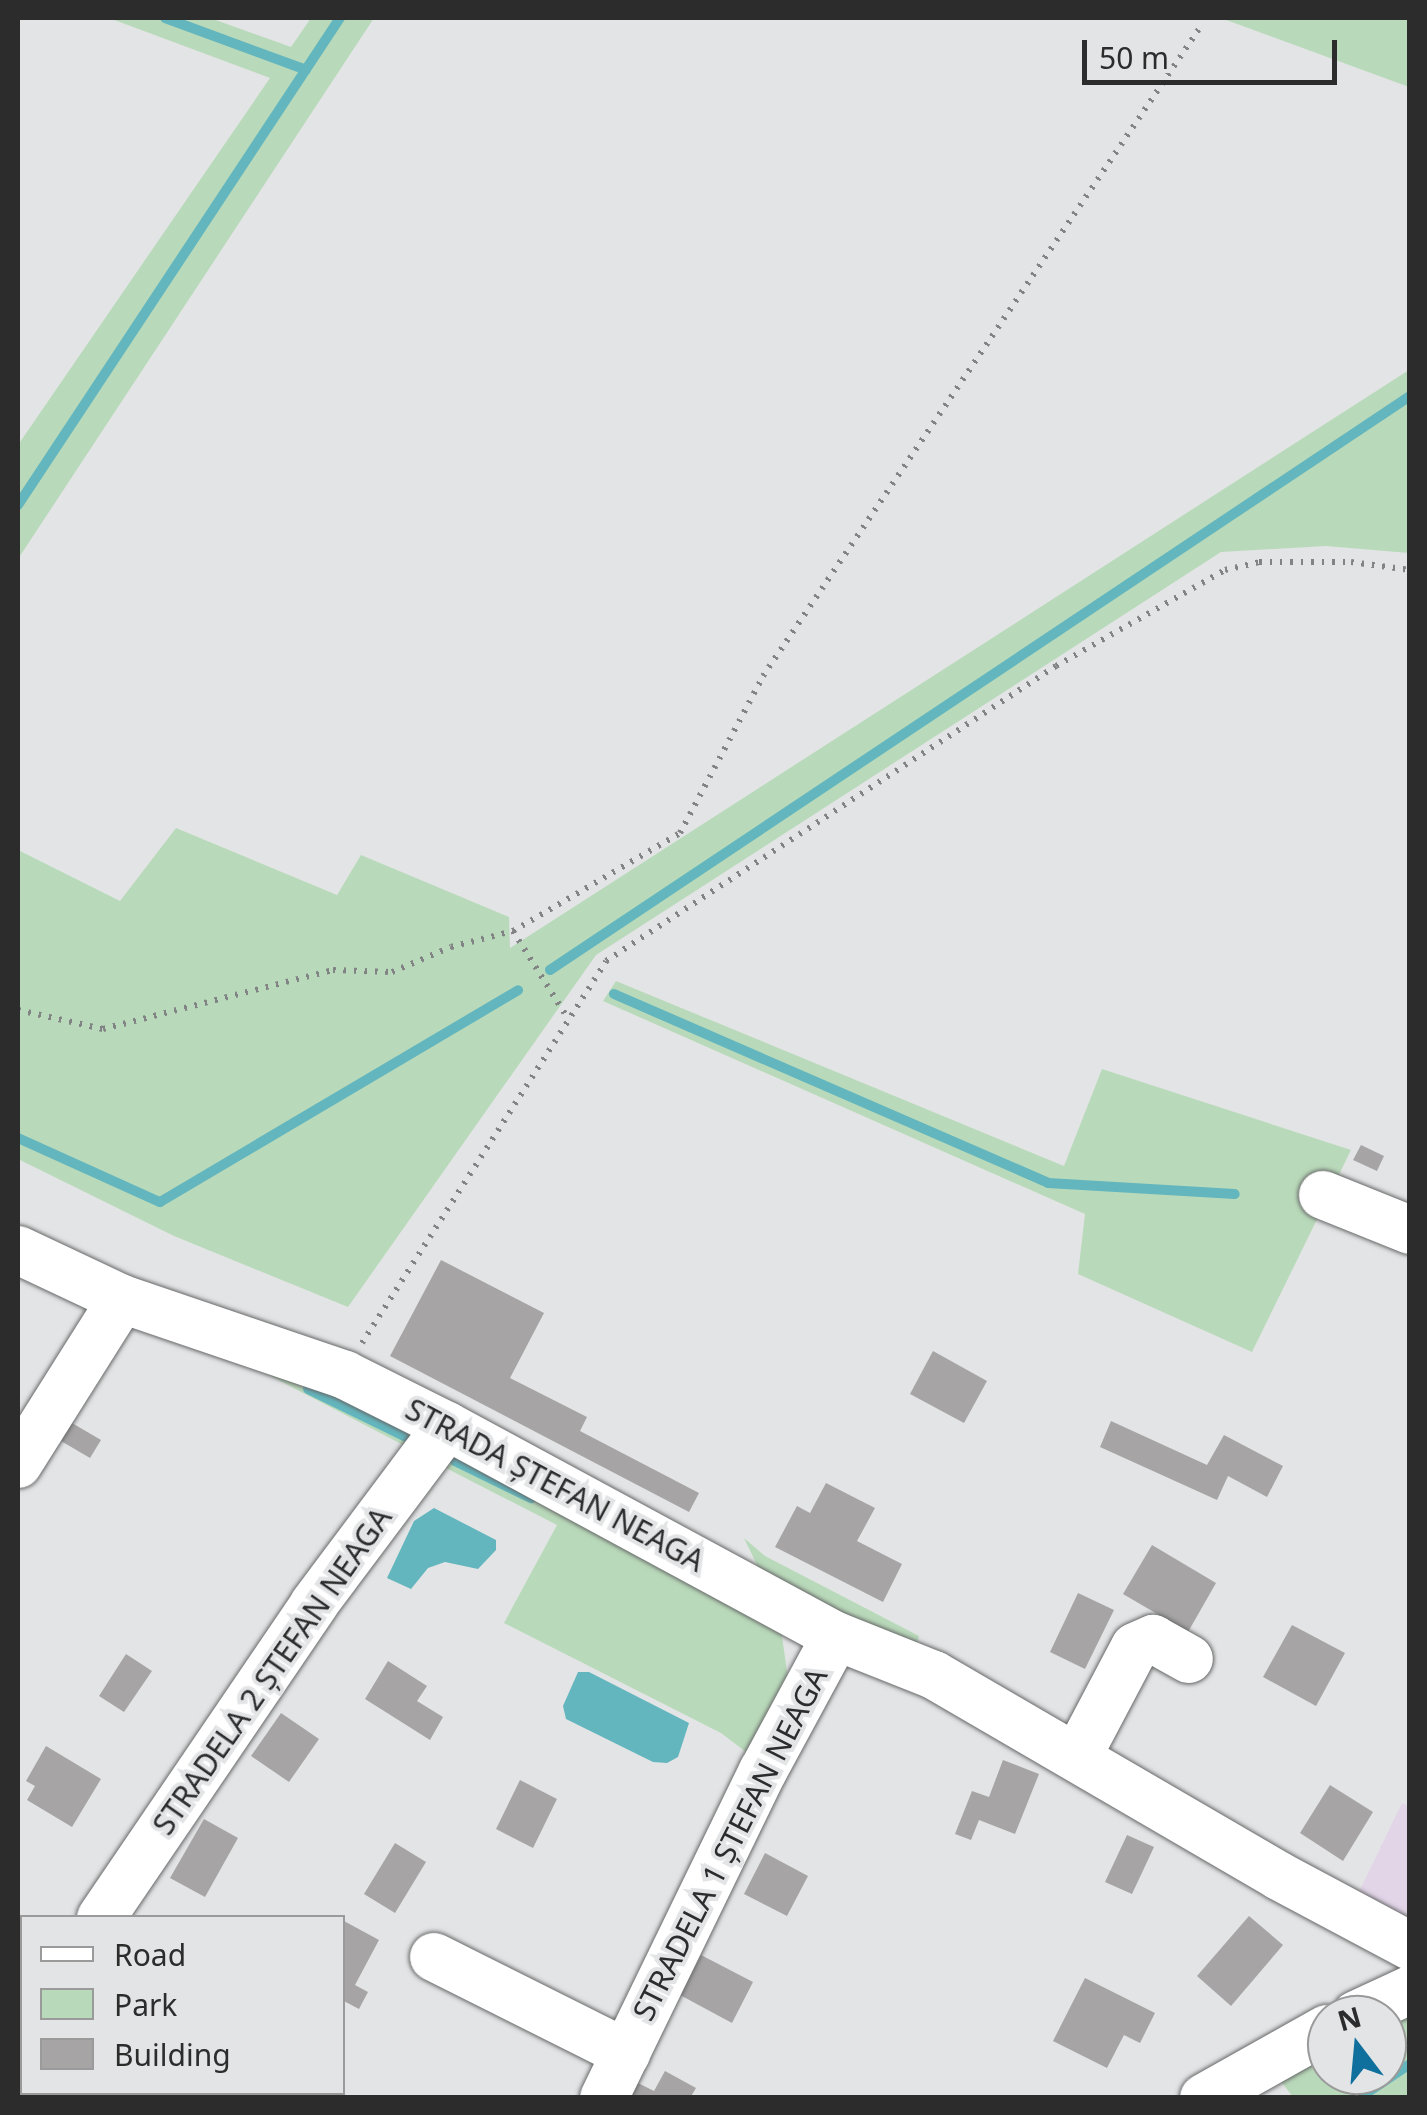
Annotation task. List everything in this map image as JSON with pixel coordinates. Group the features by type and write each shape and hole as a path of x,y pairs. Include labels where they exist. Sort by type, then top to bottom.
{"street":[{"path":"1323,1195 1410,1230"},
{"name":"STRADA ȘTEFAN NEAGA","path":"18,1250 122,1298 345,1375 836,1636 934,1675 1279,1876 1410,1946"},
{"path":"18,1464 122,1298"},
{"name":"STRADELA 2 ȘTEFAN NEAGA","path":"103,1915 314,1604 447,1426"},
{"name":"STRADELA 1 ȘTEFAN NEAGA","path":"604,2098 762,1771 836,1636"},
{"path":"1077,1757 1135,1648 1153,1639 1188,1659"},
{"name":"STRADELA 1 ȘTEFAN NEAGA","path":"434,1957 626,2053"},
{"path":"1204,2098 1307,2039"}],"path":[{"path":"18,1010 103,1030 333,970 392,972 451,947 513,931 680,833 763,676 1203,23"},
{"path":"345,1375 372,1322 606,961 1056,666 1225,570 1259,562 1351,562 1410,570"},
{"path":"513,931 567,1017"}],"shaded area":[{"path":"1402,1803 1409,1807 1409,1930 1357,1896"}],"green space":[{"path":"109,18 210,18 291,47 311,18 374,18 18,559 18,445 270,78"},
{"path":"1219,18 1409,18 1409,87 1229,21"},
{"path":"1409,370 1409,553 1326,546 1221,552 596,955 348,1307 174,1236 18,1159 18,850 120,901 176,828 337,895 361,855 509,917 510,948"},
{"path":"616,981 1064,1166 1102,1069 1351,1150 1252,1352 1078,1274 1085,1214 603,1001"},
{"path":"257,1369 331,1382 421,1433 411,1449"},
{"path":"444,1450 780,1622 789,1686 754,1758 721,1733 504,1623 557,1525 442,1466"},
{"path":"744,1538 765,1556 919,1636 916,1646 901,1647 758,1567"},
{"path":"1407,2015 1409,2097 1293,2097 1279,2079 1307,2064 1307,2095 1407,2095"}],"water":[{"path":"434,1508 496,1540 496,1550 478,1569 445,1562 428,1568 411,1589 387,1578 414,1521"},
{"path":"578,1672 589,1672 689,1723 678,1757 667,1763 653,1762 566,1719 563,1706"}],"building":[{"path":"1361,1145 1384,1156 1377,1171 1353,1160"},
{"path":"441,1260 544,1313 510,1378 587,1417 580,1431 699,1493 689,1512 390,1356"},
{"path":"933,1351 987,1381 964,1423 910,1394"},
{"path":"1111,1421 1207,1465 1224,1435 1283,1466 1267,1497 1228,1476 1217,1500 1100,1447"},
{"path":"72,1423 101,1440 90,1458 61,1441"},
{"path":"826,1483 875,1508 857,1541 902,1564 883,1602 775,1547 797,1506 810,1513"},
{"path":"1152,1545 1216,1583 1188,1632 1123,1594"},
{"path":"1078,1593 1114,1610 1085,1669 1050,1652"},
{"path":"1292,1625 1345,1653 1316,1706 1263,1677"},
{"path":"126,1654 152,1671 124,1712 99,1696"},
{"path":"388,1661 427,1686 417,1701 443,1717 430,1740 365,1699"},
{"path":"281,1713 319,1739 289,1782 251,1756"},
{"path":"46,1746 101,1779 72,1827 27,1800 35,1786 26,1781"},
{"path":"1003,1760 1039,1774 1015,1834 979,1820 971,1840 955,1834 972,1791 989,1797"},
{"path":"520,1780 557,1799 533,1848 496,1829"},
{"path":"1330,1785 1373,1812 1343,1861 1300,1833"},
{"path":"204,1819 238,1838 205,1897 170,1878"},
{"path":"1127,1835 1154,1847 1132,1894 1105,1882"},
{"path":"395,1843 426,1862 395,1913 364,1894"},
{"path":"765,1853 808,1876 787,1916 744,1894"},
{"path":"1249,1916 1283,1945 1231,2006 1197,1976"},
{"path":"345,1922 379,1940 355,1985 368,1992 359,2009 345,2002"},
{"path":"701,1955 753,1982 732,2023 680,1995"},
{"path":"1085,1978 1155,2013 1140,2043 1124,2035 1107,2068 1053,2041"},
{"path":"665,2071 696,2088 690,2098 628,2098 636,2082 654,2091"},
{"path":"20,2092 60,2095 58,2098 18,2098"}],"waterway":[{"path":"165,18 306,70"},
{"path":"18,505 340,18"},
{"path":"550,970 1410,396"},
{"path":"18,1138 160,1202 518,990"},
{"path":"614,994 1048,1183 1235,1194"},
{"path":"308,1389 404,1436"},
{"path":"455,1461 531,1498"},
{"path":"1359,2098 1410,2064"}]}
